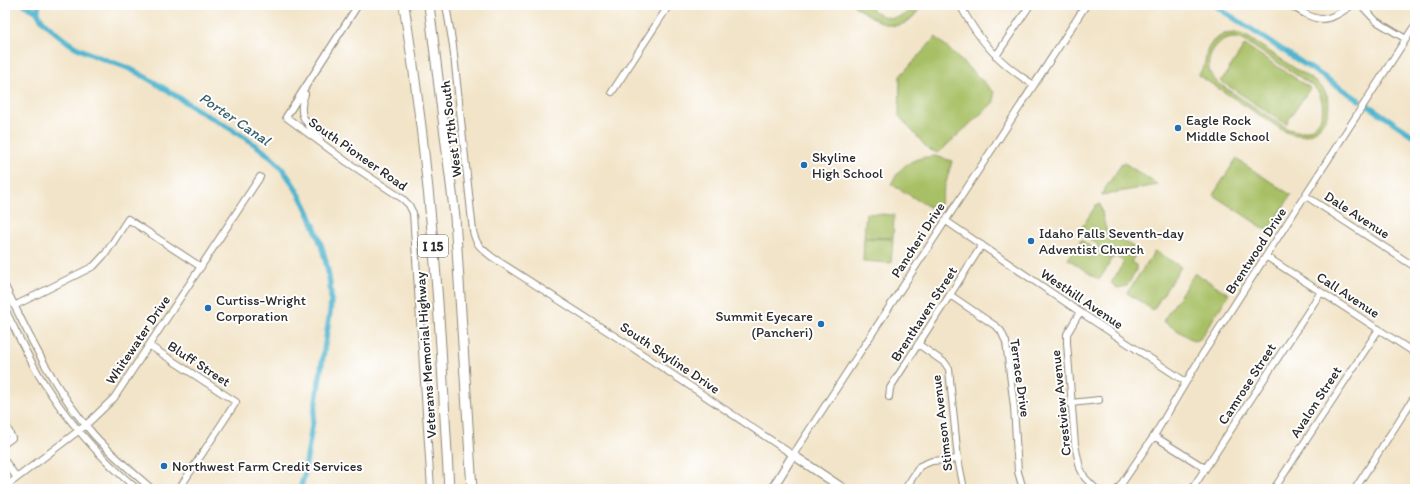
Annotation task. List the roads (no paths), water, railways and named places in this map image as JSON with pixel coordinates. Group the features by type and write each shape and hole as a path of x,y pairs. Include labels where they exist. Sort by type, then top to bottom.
{"highway":[{"name":"Veterans Memorial Highway","path":"404,5 430,207 441,347 449,489"},
{"name":"I 15","path":"429,5 455,217 472,489"}],"main road":[{"name":"Pancheri Drive","path":"772,489 793,455"},
{"name":"South Skyline Drive","path":"793,455 844,489"}],"street":[{"name":"South Pioneer Road","path":"358,5 286,117 347,162 403,199 409,205 413,213 431,489"},
{"name":"West 17th South","path":"446,5 454,53 473,231 476,242 481,249"},
{"path":"612,92 669,5"},
{"path":"960,5 976,33 996,56 1024,79 1034,85"},
{"path":"996,56 1030,5"},
{"name":"Pancheri Drive","path":"793,455 1086,5"},
{"path":"1290,5 1312,17 1324,19 1337,16 1352,5"},
{"path":"1361,5 1376,21 1406,39"},
{"name":"Brentwood Drive","path":"1118,489 1154,436 1186,382 1415,25"},
{"path":"309,83 302,100 302,117 328,148"},
{"name":"Whitewater Drive","path":"5,487 86,425 114,398 150,346 260,177"},
{"name":"Dale Avenue","path":"1306,196 1415,267"},
{"path":"14,306 94,266 106,253 128,220 201,267"},
{"name":"Westhill Avenue","path":"946,221 1186,382"},
{"name":"Brenthaven Street","path":"889,397 890,388 982,245"},
{"name":"South Skyline Drive","path":"481,249 793,455"},
{"name":"Call Avenue","path":"1267,257 1415,353"},
{"path":"5,286 52,377 86,425 109,451 152,489"},
{"name":"Camrose Street","path":"1192,489 1321,292"},
{"name":"Terrace Drive","path":"950,295 997,327 1001,331 1006,342 1014,407 1018,472 1023,489"},
{"path":"5,309 39,376 79,430 107,461 137,489"},
{"name":"Crestview Avenue","path":"1080,312 1067,334 1072,403 1080,468 1085,478 1096,489"},
{"name":"Avalon Street","path":"1274,489 1379,329"},
{"name":"Stimson Avenue","path":"918,344 945,363 949,369 958,459 964,489"},
{"name":"Bluff Street","path":"150,346 236,402 179,489"},
{"path":"1355,489 1415,396"},
{"path":"1072,403 1099,400"},
{"path":"5,423 12,438 5,443"},
{"path":"1154,436 1205,468"},
{"path":"904,489 920,466 932,462 958,459"},
{"path":"5,461 17,478"}],"waterway":[{"path":"25,5 38,12"},
{"name":"Porter Canal","path":"39,5 38,14 40,18 52,30 69,43 83,51 128,68 147,78 241,135 268,154 286,175 305,206 326,261 331,302 304,476 300,489"},
{"path":"1214,5 1359,100"},
{"path":"1369,106 1415,137"}],"place":[{"name":"Eagle Rock Middle School","path":"1178,128"},
{"name":"Skyline High School","path":"804,165"},
{"name":"Idaho Falls Seventh-day Adventist Church","path":"1031,241"},
{"name":"Curtiss-Wright Corporation","path":"208,308"},
{"name":"Summit Eyecare (Pancheri)","path":"821,324"},
{"name":"Northwest Farm Credit Services","path":"164,466"}]}
